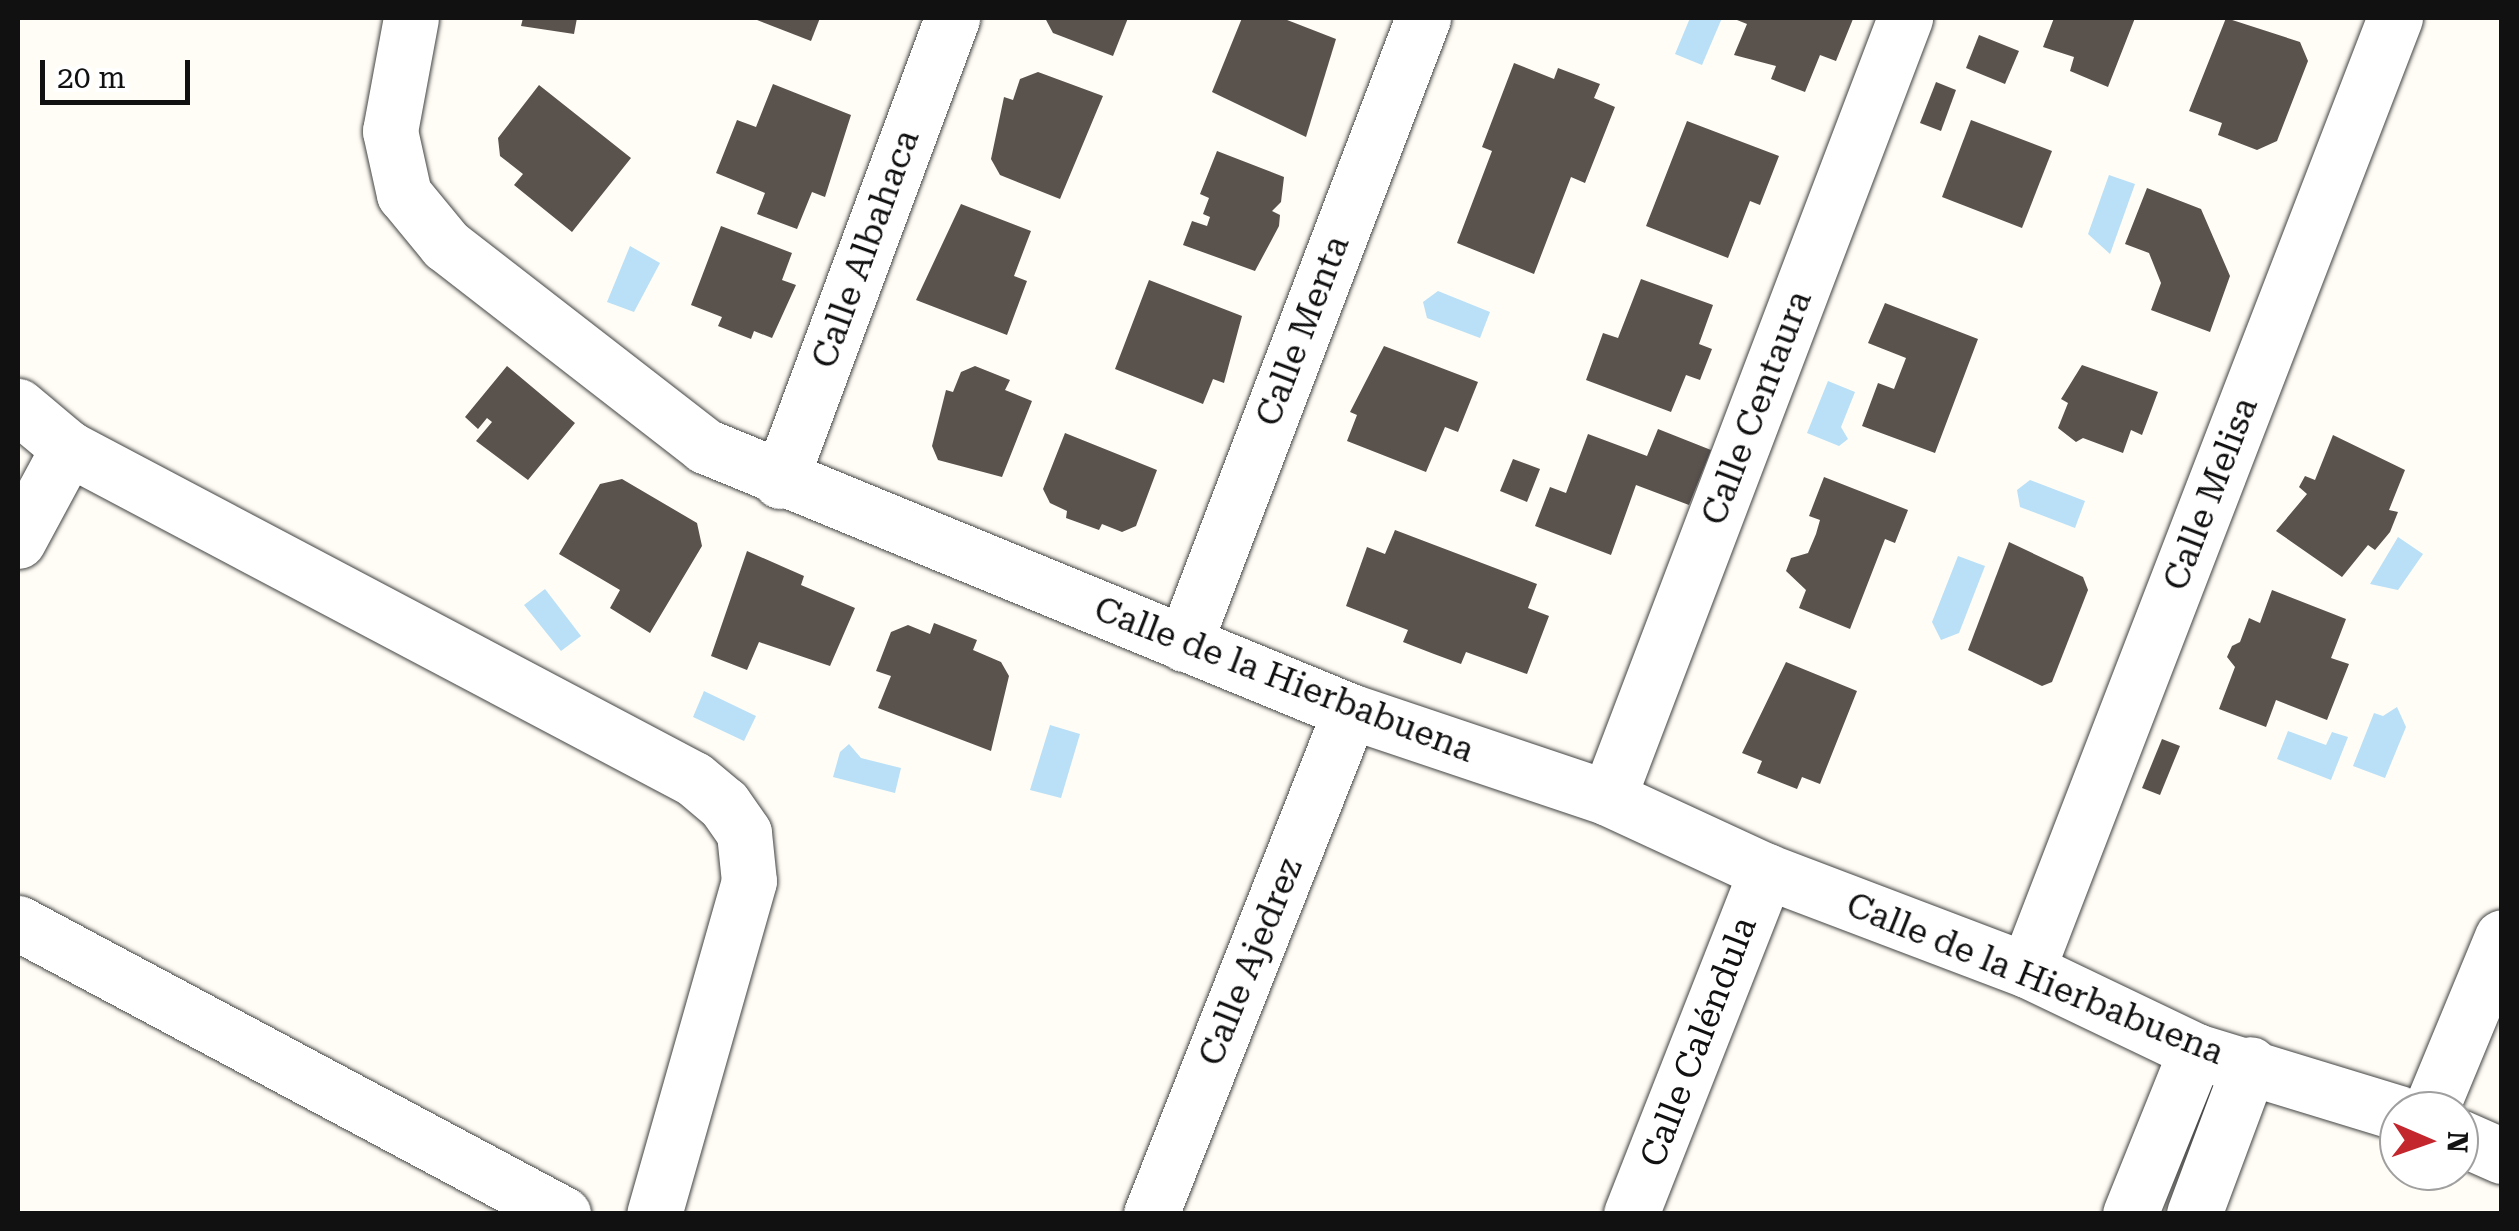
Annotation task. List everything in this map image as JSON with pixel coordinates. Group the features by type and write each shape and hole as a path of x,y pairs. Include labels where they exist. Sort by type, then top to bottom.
{"street":[{"name":"Calle de la Hierbabuena","path":"411,18 390,132 404,194 446,245 705,446 780,481 1350,711 1608,798 1766,872 2028,970 2196,1050 2379,1106"},
{"name":"Calle Albahaca","path":"780,481 952,18"},
{"name":"Calle Menta","path":"1184,644 1423,18"},
{"name":"Calle Centaura","path":"1608,798 1906,18"},
{"name":"Calle Melisa","path":"2028,970 2395,18"},
{"path":"18,406 68,448 694,779 724,804 744,833 749,881 654,1214"},
{"path":"18,541 68,448"},
{"name":"Calle Ajedrez","path":"1151,1214 1350,711"},
{"name":"Calle Caléndula","path":"1631,1214 1766,872"},
{"path":"18,923 563,1214"},
{"path":"2438,1091 2502,937"},
{"path":"2130,1214 2196,1050"},
{"path":"2194,1214 2250,1064"},
{"path":"2479,1146 2502,1156"}],"water":[{"path":"1690,18 1722,18 1702,65 1675,54"},
{"path":"2109,175 2135,184 2110,254 2088,234"},
{"path":"630,246 660,263 634,312 607,302"},
{"path":"1438,291 1490,312 1480,338 1427,318 1423,302"},
{"path":"1828,381 1855,392 1841,427 1848,439 1839,446 1807,433"},
{"path":"2030,480 2085,501 2075,528 2020,507 2017,490"},
{"path":"2398,537 2423,554 2398,590 2370,584"},
{"path":"1958,556 1985,566 1959,633 1941,640 1932,622"},
{"path":"545,589 581,636 561,651 524,605"},
{"path":"704,691 756,716 744,741 693,717"},
{"path":"2397,707 2406,727 2385,778 2353,766 2374,713 2383,716"},
{"path":"1050,725 1080,734 1061,798 1030,790"},
{"path":"2288,731 2326,745 2332,732 2348,737 2331,780 2277,759"},
{"path":"849,744 861,758 901,768 895,793 833,777 840,752"}],"building":[{"path":"523,18 577,18 574,34 521,26"},
{"path":"752,18 820,18 811,41"},
{"path":"1045,18 1128,18 1113,56 1053,33"},
{"path":"1242,18 1282,18 1336,39 1306,137 1212,92"},
{"path":"1732,18 1853,19 1836,61 1820,55 1805,92 1771,79 1776,66 1734,55 1747,24"},
{"path":"2054,18 2135,18 2108,87 2070,71 2074,57 2043,47"},
{"path":"2226,18 2300,42 2308,61 2277,141 2257,150 2218,135 2222,123 2189,111"},
{"path":"1979,35 2019,51 2005,84 1966,68"},
{"path":"1514,63 1554,79 1558,68 1600,84 1594,98 1615,107 1585,183 1571,177 1534,274 1457,243 1492,151 1482,147"},
{"path":"1038,72 1103,96 1060,199 1000,175 991,159 1004,97 1013,100 1020,79"},
{"path":"1936,82 1956,90 1941,131 1920,123"},
{"path":"773,84 851,115 825,197 812,192 797,229 757,214 765,193 716,173 737,120 756,127"},
{"path":"539,85 631,158 572,232 514,185 523,174 500,156 498,138"},
{"path":"1971,120 2052,151 2022,228 1942,197"},
{"path":"1687,121 1779,156 1760,205 1750,201 1728,258 1646,226"},
{"path":"1217,151 1284,177 1281,202 1272,211 1280,215 1279,226 1255,271 1183,245 1192,221 1207,226 1210,217 1203,214 1209,198 1200,194"},
{"path":"2147,188 2201,209 2230,276 2210,332 2151,310 2161,283 2149,253 2125,244"},
{"path":"961,204 1031,231 1014,276 1027,281 1007,335 916,300"},
{"path":"721,226 792,253 782,280 796,285 772,338 754,331 751,339 718,326 722,317 691,305"},
{"path":"1641,279 1713,305 1699,344 1712,349 1700,380 1686,375 1671,412 1586,380 1603,333 1618,338"},
{"path":"1149,280 1242,316 1224,383 1213,379 1203,404 1115,369"},
{"path":"1885,303 1978,339 1935,453 1862,426 1878,383 1894,389 1906,358 1868,343"},
{"path":"1384,346 1478,382 1458,432 1445,427 1426,472 1347,441 1357,415 1350,412"},
{"path":"2082,365 2158,392 2142,435 2131,430 2123,453 2083,438 2076,442 2058,428 2068,403 2061,399"},
{"path":"507,366 575,423 528,480 476,441 492,422 487,418 478,429 465,417"},
{"path":"975,366 1010,380 1005,390 1032,401 1002,477 938,460 932,446 946,390 953,392 961,372"},
{"path":"1658,429 1711,450 1689,505 1636,485 1611,555 1535,526 1550,487 1566,493 1588,434 1647,456"},
{"path":"1065,433 1157,470 1136,526 1122,532 1102,524 1099,530 1066,518 1067,511 1050,503 1043,489"},
{"path":"2333,435 2405,470 2389,510 2398,512 2390,532 2375,550 2368,545 2342,577 2276,531 2307,494 2299,487 2305,476 2315,480"},
{"path":"1513,459 1540,469 1527,502 1500,491"},
{"path":"1824,477 1908,510 1895,543 1885,539 1850,629 1799,608 1806,590 1786,571 1791,558 1808,553 1816,534 1820,520 1809,516"},
{"path":"622,479 697,523 702,546 650,633 610,608 620,590 559,554 600,484"},
{"path":"1395,530 1537,584 1528,608 1549,616 1527,674 1466,652 1461,664 1434,654 1403,642 1408,630 1346,606 1367,547 1385,554"},
{"path":"2009,542 2083,577 2088,590 2052,682 2042,686 1968,650"},
{"path":"747,551 804,576 801,585 855,608 830,666 759,642 747,670 711,656"},
{"path":"2272,590 2346,619 2331,658 2349,664 2327,720 2276,700 2266,727 2219,709 2235,667 2227,657 2232,646 2240,642 2249,618 2260,623"},
{"path":"934,623 977,640 973,650 1001,662 1009,676 991,751 878,708 891,676 876,671 891,632 908,625 930,634"},
{"path":"1786,662 1857,691 1820,784 1802,777 1797,789 1757,773 1762,761 1742,753"},
{"path":"2162,739 2180,746 2160,795 2142,788"}]}
